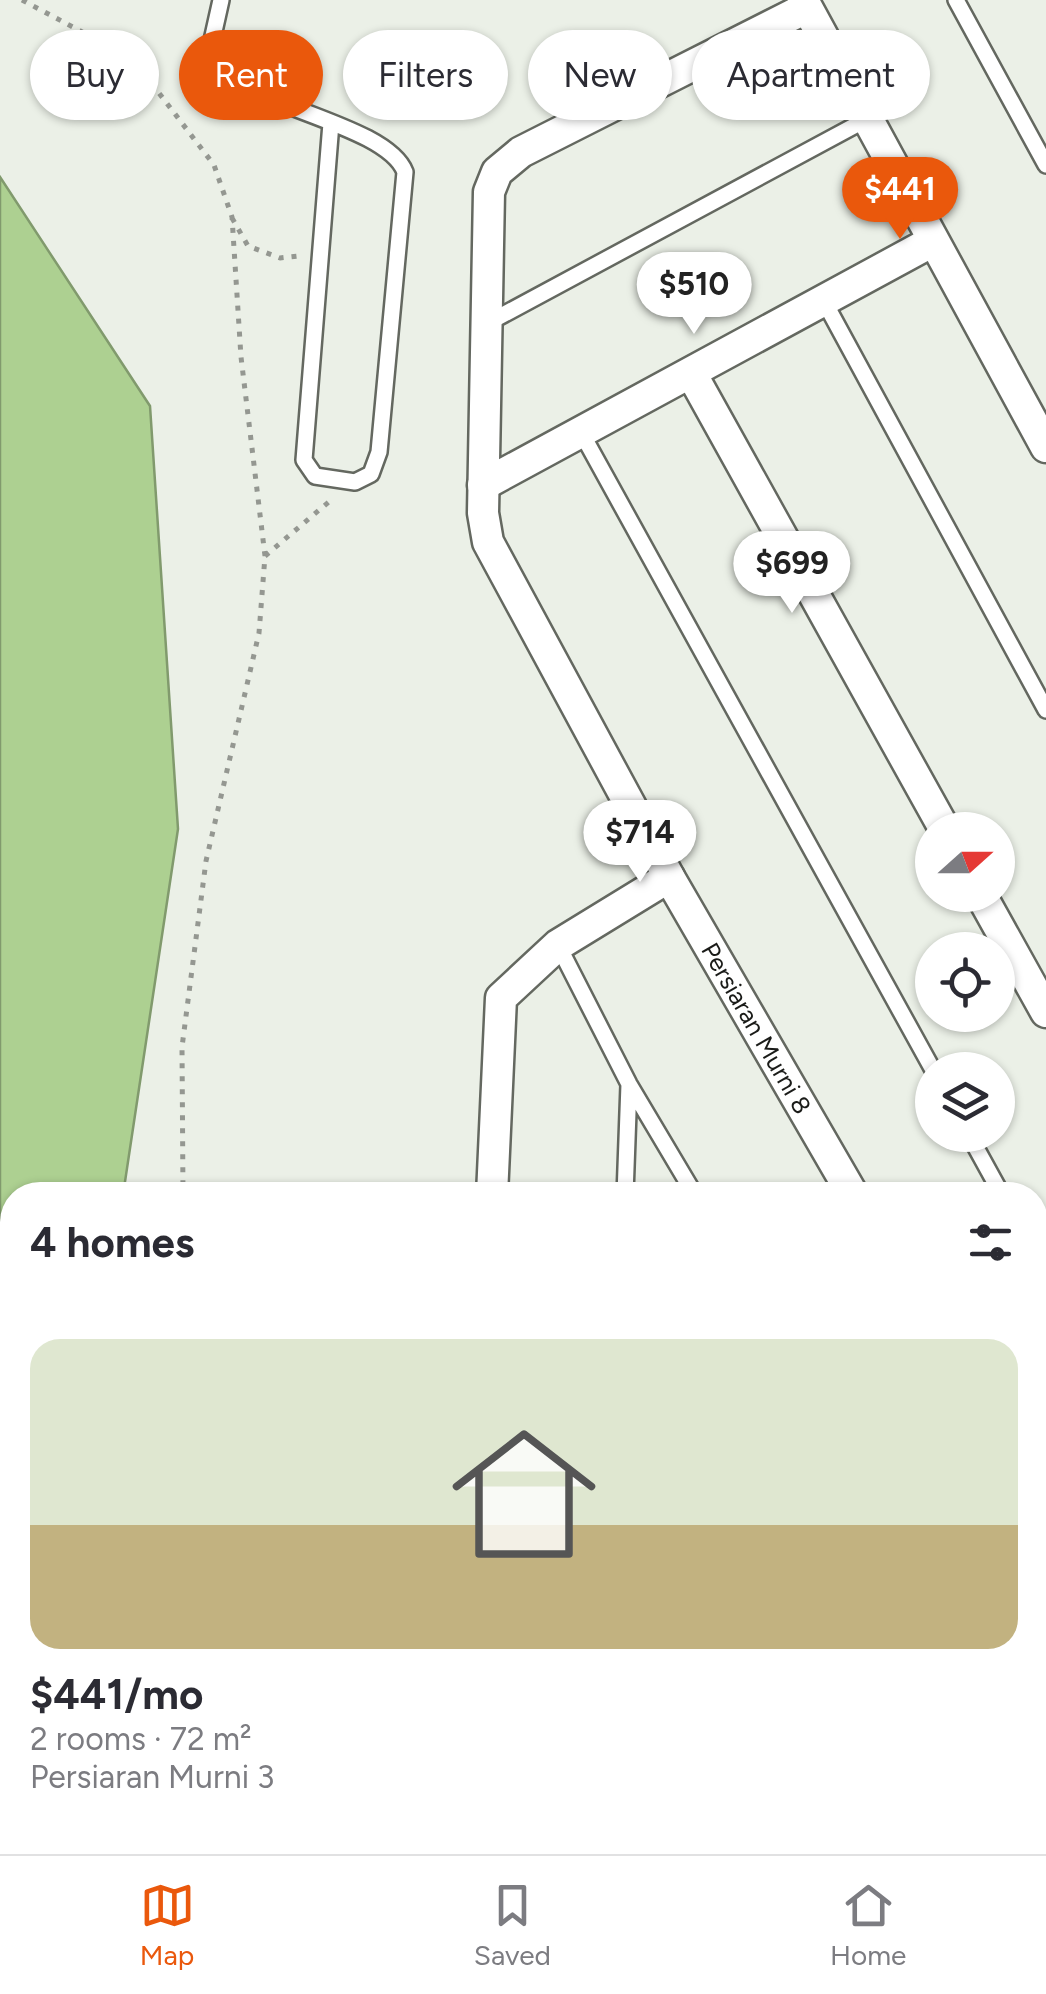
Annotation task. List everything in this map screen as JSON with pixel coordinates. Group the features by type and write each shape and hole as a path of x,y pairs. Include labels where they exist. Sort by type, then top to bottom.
{"street":[{"path":"824,30 810,2 521,152 498,172 489,192 483,486 933,241"},
{"path":"868,120 1046,447"},
{"path":"691,373 935,812"},
{"name":"Persiaran Murni 8","path":"483,486 488,542 670,877 846,1182"},
{"path":"492,1182 497,1011 508,988 558,946 670,877"},
{"path":"990,912 1046,1012"}],"lane":[{"path":"221,0 209,54 212,66 221,75 331,123 394,156 405,172 379,452 371,474 355,482 315,476 304,460 331,123"},
{"path":"956,0 1046,165"},
{"path":"486,324 865,120"},
{"path":"824,301 1046,710"},
{"path":"581,432 923,1052"},
{"path":"558,946 630,1084 687,1182"},
{"path":"626,1182 630,1084"},
{"path":"978,1152 995,1182"}],"path":[{"path":"22,0 133,58 214,165 232,217 248,246 280,258 320,254"},
{"path":"183,1182 182,1047 206,861 259,633 264,556 241,357 232,217"},
{"path":"264,556 332,500 344,481"}],"shaded area":[{"path":"0,177 150,406 178,829 125,1182 0,1182"}]}
